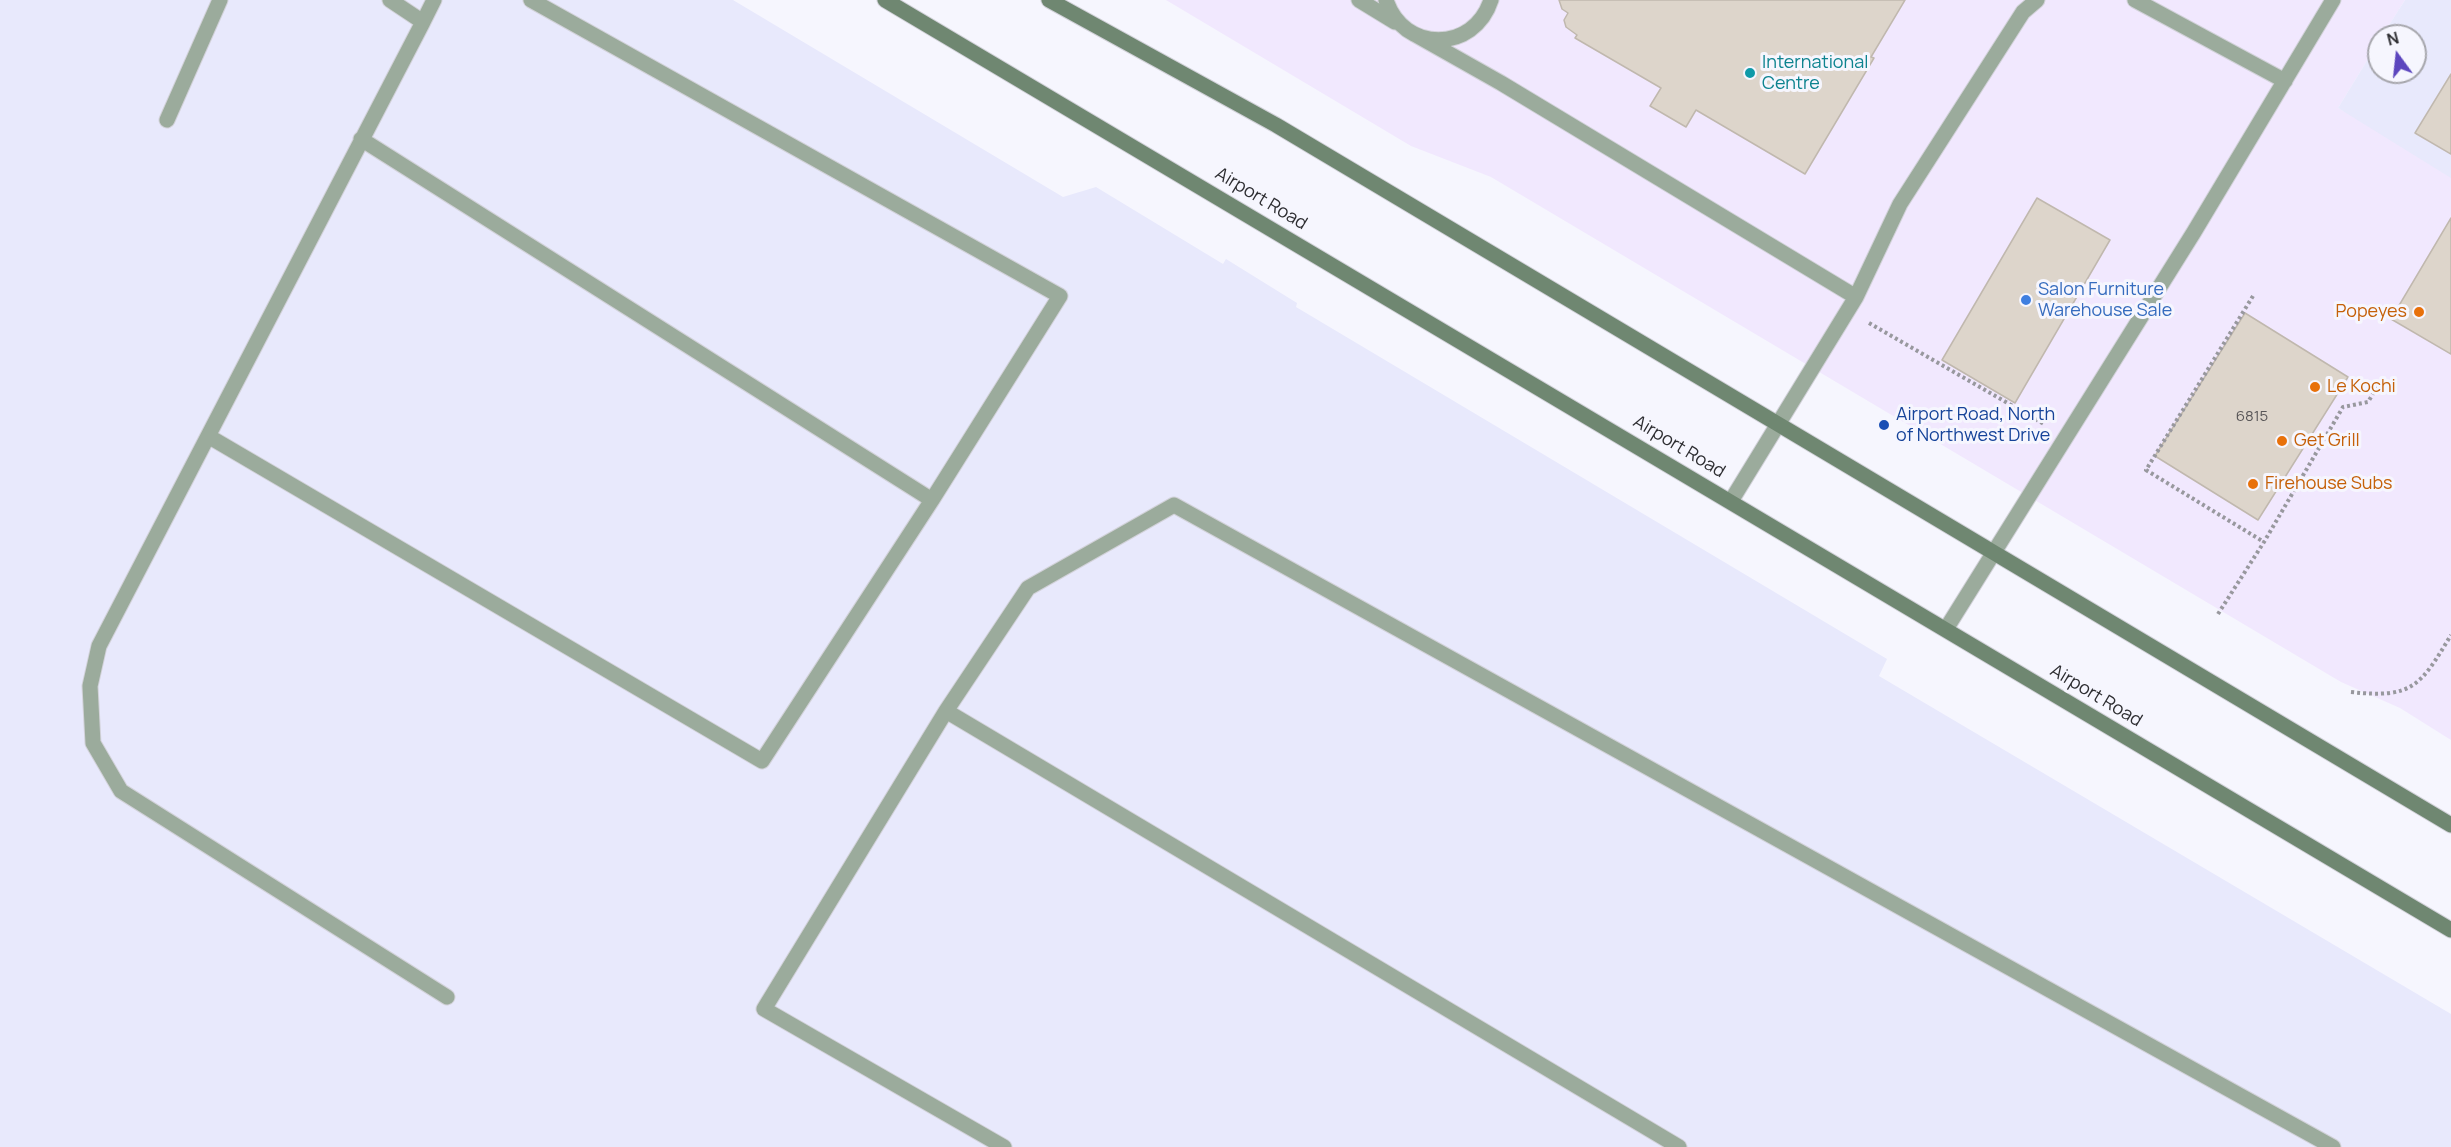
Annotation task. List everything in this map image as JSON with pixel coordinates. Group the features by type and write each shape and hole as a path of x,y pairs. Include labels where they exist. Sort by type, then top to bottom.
{"main road":[{"name":"Airport Road","path":"885,0 2451,930"},
{"path":"1049,0 1276,125 2451,825"}],"lane":[{"path":"167,120 220,0"},
{"path":"390,0 423,22"},
{"path":"434,0 99,646 90,686 93,743 121,791 447,997"},
{"path":"208,436 762,761 932,500 1060,296 531,0"},
{"path":"1359,0 1856,297"},
{"path":"1386,0 1390,12 1400,26"},
{"path":"1416,35 1433,40 1452,39 1468,31 1482,19 1491,0"},
{"path":"1731,501 1856,297 1900,204 2023,12 2037,0"},
{"path":"2135,0 2285,81"},
{"path":"1946,629 2194,232 2333,0"},
{"path":"361,139 932,500"},
{"path":"1004,1147 764,1009 946,711 1028,588 1174,505 2333,1147"},
{"path":"946,711 1678,1147"}],"path":[{"path":"2253,296 2146,470 2264,542"},
{"path":"1847,310 2066,437"},
{"path":"2218,614 2264,542 2343,407 2367,402 2380,382"},
{"path":"2351,692 2378,695 2402,692 2430,671 2451,635"}],"shaded area":[{"path":"0,0 733,0 1063,197 1096,187 1223,264 1226,259 1297,303 1296,307 1887,659 1879,676 2451,1014 2451,1147 0,1147"},
{"path":"1166,0 2405,0 2390,24 2367,24 2367,61 2338,108 2451,169 2451,740 2400,708 2341,682 1491,177 1411,146"},
{"path":"2405,0 2451,0 2451,178 2338,108 2367,61 2367,84 2427,84 2427,24 2390,24"}],"building":[{"name":"International Centre","path":"1559,0 1905,0 1871,57 1874,58 1805,174 1696,110 1686,127 1650,106 1661,88 1575,38 1577,35 1566,27 1564,20 1568,13 1562,9"},
{"path":"2451,74 2451,154 2415,133"},
{"name":"Salon Furniture Warehouse Sale","path":"2037,198 2110,240 2015,403 1942,360"},
{"path":"2451,218 2451,354 2391,319"},
{"path":"2245,313 2348,377 2258,520 2155,456"}],"place":[{"name":"International Centre","path":"1750,73"},
{"name":"Salon Furniture Warehouse Sale","path":"2026,300"},
{"name":"Popeyes","path":"2419,312"},
{"name":"Le Kochi","path":"2315,387"},
{"name":"Airport Road, North of Northwest Drive","path":"1884,425"},
{"name":"Get Grill","path":"2282,441"},
{"name":"Firehouse Subs","path":"2253,484"}]}
